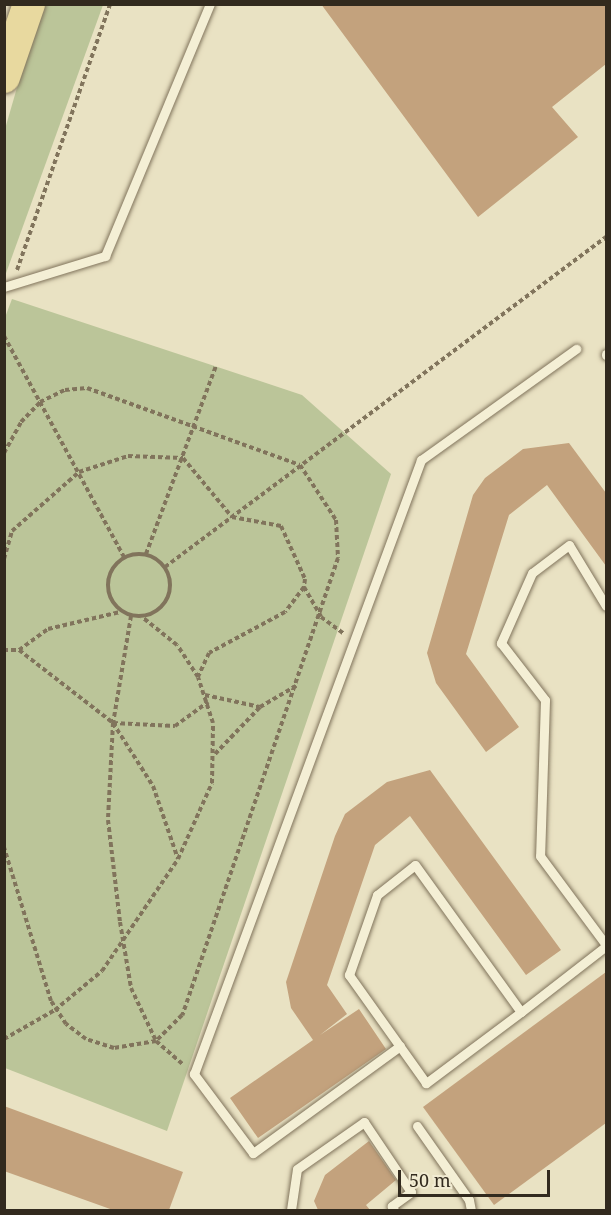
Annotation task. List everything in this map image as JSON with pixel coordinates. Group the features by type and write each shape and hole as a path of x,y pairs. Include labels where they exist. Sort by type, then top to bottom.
{"main road":[{"path":"4,77 29,4"}],"lane":[{"path":"8,286 105,256 210,4"},
{"path":"400,1046 253,1153 194,1074 421,460 576,349"},
{"path":"521,1012 416,865 377,895 349,975 426,1083 521,1012 606,946 540,856 545,700 501,643 532,573 569,545 606,606"},
{"path":"291,1210 297,1169 364,1122 411,1192 392,1206 394,1210"},
{"path":"417,1126 469,1200 471,1210"}],"path":[{"path":"8,286 110,4"},
{"path":"165,567 606,237"},
{"path":"4,336 124,557"},
{"path":"146,554 216,366"},
{"path":"4,453 21,422 40,402 65,390 87,388 195,424 300,465 336,520 338,558 321,617 182,1015 156,1041 114,1048 86,1039 56,1010 4,847"},
{"path":"4,559 12,531 79,472 128,456 183,458 232,517 281,526 298,558 304,587 321,617 354,642"},
{"path":"146,554 165,567 169,576 168,598 153,614 142,617 131,616 121,611 108,594 107,583 110,572 124,557 146,554"},
{"path":"198,677 210,653 267,626 285,612 304,587"},
{"path":"5,650 19,650 48,629 121,611"},
{"path":"131,616 113,723 108,820 123,943 131,988 156,1041 194,1074"},
{"path":"4,1039 56,1010 102,971 178,859 212,783 215,754 208,702 198,677 177,645 142,617"},
{"path":"19,650 113,723 153,786 178,859"},
{"path":"215,754 260,707 296,686"},
{"path":"205,695 260,707"},
{"path":"113,723 175,726 208,702"}],"green space":[{"path":"41,5 103,5 5,276 5,129"},
{"path":"12,299 302,395 391,474 167,1131 5,1068 4,320"}],"building":[{"path":"321,4 606,4 606,64 552,107 578,137 478,217"},
{"path":"569,443 606,493 606,566 547,485 509,515 466,654 519,727 486,752 436,683 427,653 473,495 485,478 523,449"},
{"path":"430,770 561,950 526,975 410,816 375,845 327,985 347,1014 320,1035 359,1009 386,1049 258,1138 230,1098 313,1040 291,1008 286,982 335,836 345,814 387,782"},
{"path":"606,972 606,1123 494,1205 423,1107"},
{"path":"4,1106 183,1172 169,1210 113,1210 4,1171"},
{"path":"369,1141 396,1180 366,1205 370,1210 318,1210 314,1201 325,1175"}]}
